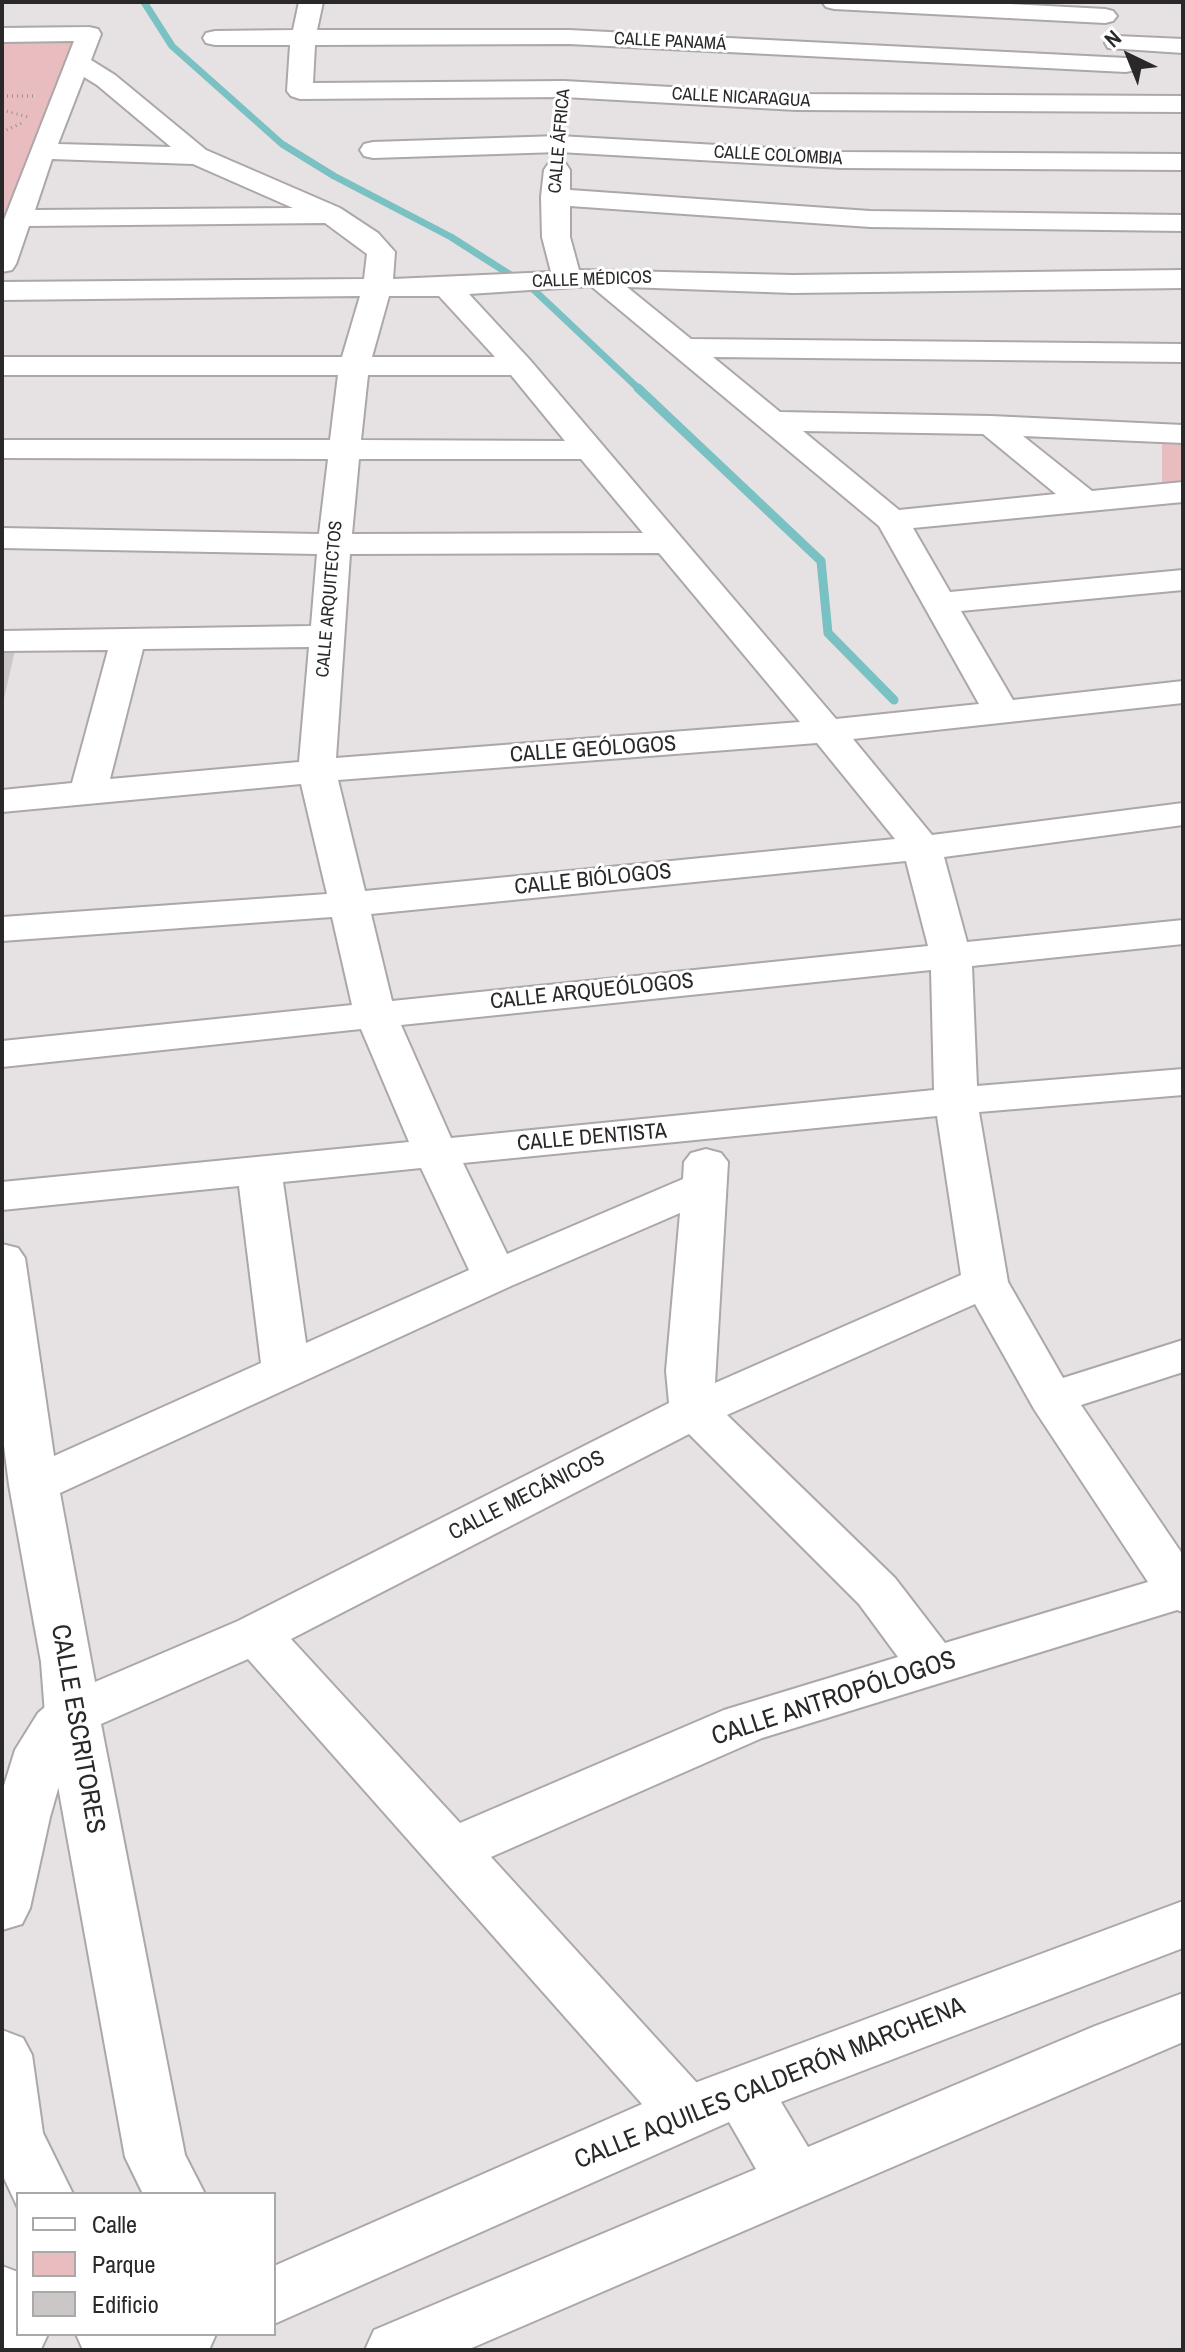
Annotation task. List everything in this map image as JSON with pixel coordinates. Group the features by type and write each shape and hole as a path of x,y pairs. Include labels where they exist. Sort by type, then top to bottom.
{"street":[{"path":"303,38 311,2"},
{"path":"834,2 1102,9 1142,104 1176,170"},
{"name":"CALLE PANAMÁ","path":"215,38 303,38 570,26 1121,54 1183,46"},
{"name":"CALLE ÁFRICA","path":"568,279 556,237 555,197 570,26"},
{"path":"2,35 89,34 42,151 2,264"},
{"name":"CALLE NICARAGUA","path":"303,38 300,91 564,89 796,102 1183,104"},
{"name":"CALLE ARQUITECTOS","path":"79,63 106,80 197,156 330,214 368,239 381,252 378,286 354,366 334,544 317,771 375,1014 436,1153 495,1276"},
{"name":"CALLE COLOMBIA","path":"373,150 559,144 841,160 1176,170"},
{"path":"42,151 197,156"},
{"path":"555,197 870,219 1183,223"},
{"path":"20,218 310,218 330,214"},
{"path":"568,279 685,348 892,520 1002,712"},
{"name":"CALLE MÉDICOS","path":"2,291 447,287 568,279 793,284 1183,279"},
{"path":"447,287 519,366 669,543 922,848 951,956 956,1101 985,1282 1051,1398 1182,1592"},
{"path":"685,348 1183,353"},
{"path":"2,366 519,366"},
{"path":"773,421 991,425 1183,434"},
{"path":"991,425 1084,501"},
{"path":"2,449 345,447 590,450"},
{"path":"892,520 1183,492"},
{"path":"2,538 334,544 669,543"},
{"path":"940,603 1183,580"},
{"path":"2,641 326,636"},
{"path":"88,794 128,638"},
{"name":"CALLE GEÓLOGOS","path":"2,801 317,771 827,731 1183,692"},
{"name":"CALLE BIÓLOGOS","path":"2,929 350,904 922,848 1183,814"},
{"name":"CALLE ARQUEÓLOGOS","path":"2,1054 1183,932"},
{"name":"CALLE DENTISTA","path":"2,1196 259,1168 1183,1082"},
{"path":"708,1127 690,1371 694,1411 877,1591 934,1667"},
{"path":"259,1168 286,1371"},
{"path":"34,1485 495,1276 705,1186"},
{"name":"CALLE ESCRITORES","path":"2,1258 10,1356 67,1662 72,1714 150,2135 155,2157 173,2192"},
{"name":"CALLE MECÁNICOS","path":"72,1714 256,1634 694,1411 985,1282"},
{"path":"1051,1398 1183,1356"},
{"name":"CALLE ANTROPÓLOGOS","path":"450,1851 743,1724 1182,1592"},
{"path":"256,1634 686,2112"},
{"path":"2,1908 22,1817 42,1750 57,1727 72,1714"},
{"name":"CALLE AQUILES CALDERÓN MARCHENA","path":"276,2295 686,2112 1183,1924"},
{"path":"397,2350 1183,2017"},
{"path":"2,2055 13,2133 41,2192"},
{"path":"742,2091 795,2179"},
{"path":"2,2294 16,2325"},
{"path":"144,2350 179,2336"}],"path":[{"path":"2,96 38,96"},
{"path":"2,110 33,118 2,132"}],"green space":[{"path":"82,36 2,249 2,38"},
{"path":"1162,444 1183,445 1183,484 1162,486"}],"building":[{"path":"2,650 15,650 3,703 2,703"}],"waterway":[{"path":"144,2 172,46 282,144 334,176 451,237 534,290 640,390"},
{"path":"638,388 821,561 828,633 894,700"}]}
